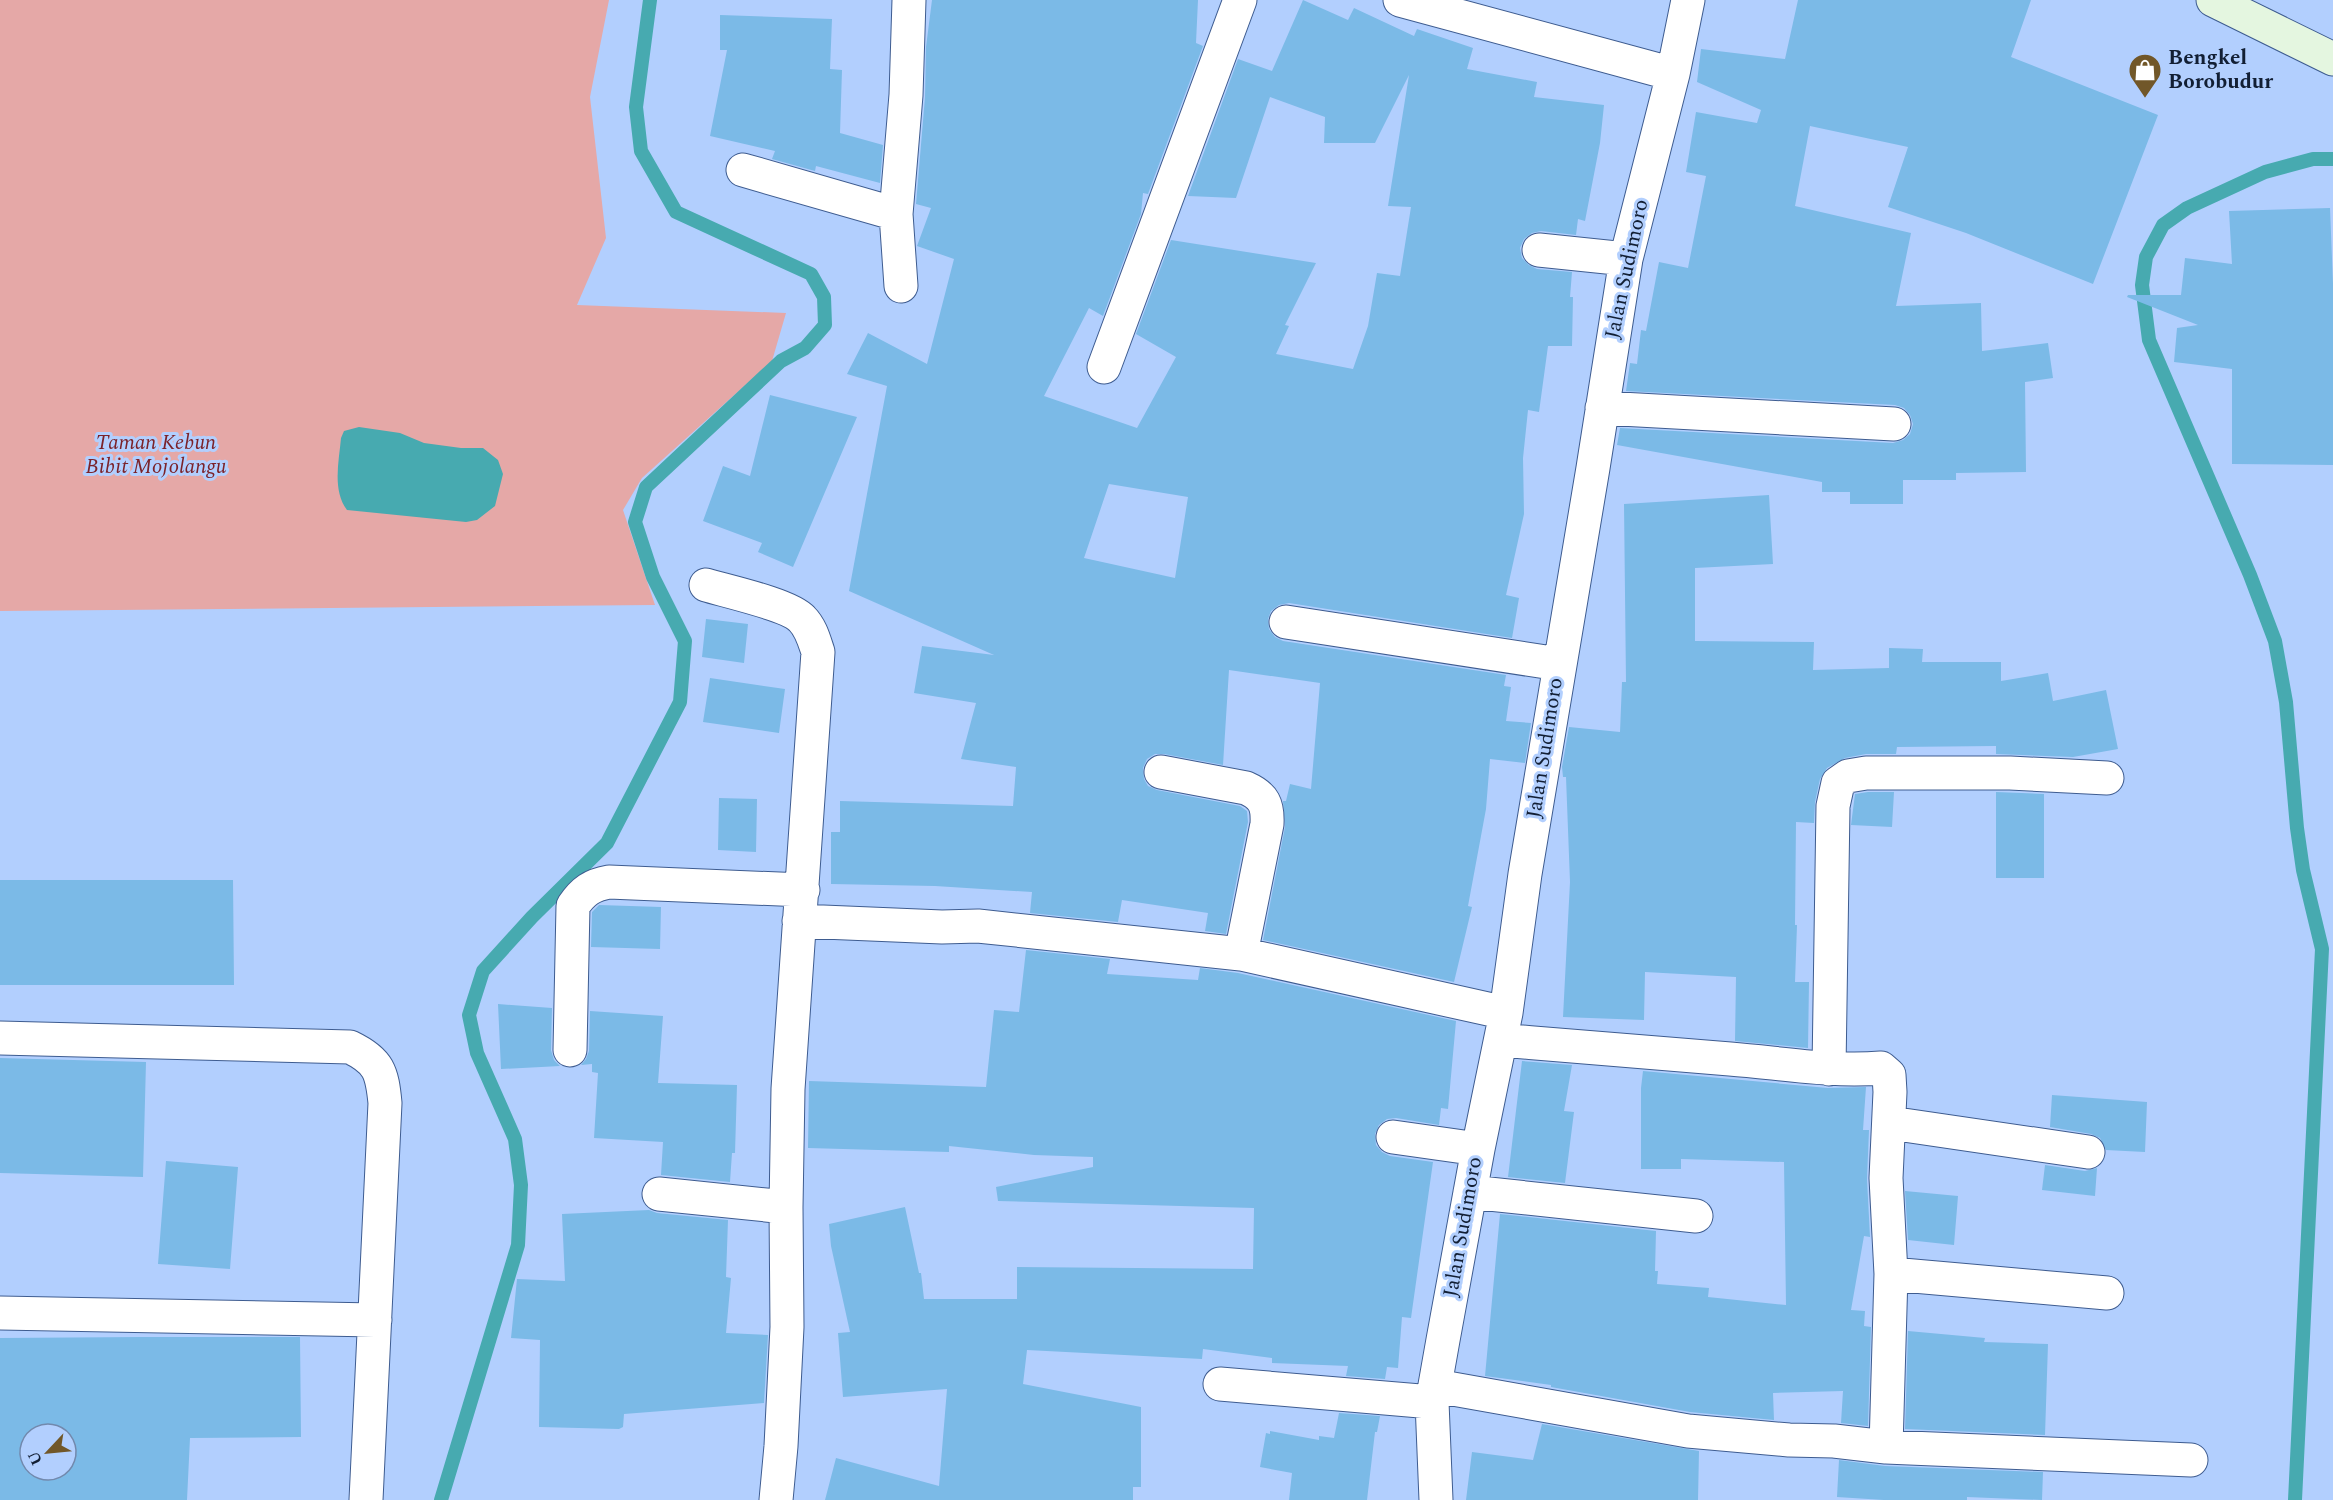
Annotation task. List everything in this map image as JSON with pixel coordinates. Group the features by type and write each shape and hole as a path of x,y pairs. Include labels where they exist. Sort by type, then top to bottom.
{"street":[{"path":"901,286 896,214 906,95 909,0"},
{"path":"1104,367 1240,0"},
{"path":"1400,0 1673,74"},
{"name":"Jalan Sudimoro","path":"1436,1500 1434,1394 1443,1340 1478,1149 1504,1027 1525,874 1626,259 1673,74 1688,0"},
{"path":"2213,0 2333,59"},
{"path":"743,170 896,214"},
{"path":"1539,250 1626,259"},
{"path":"1602,408 1894,424"},
{"path":"706,585 784,608 801,617 812,633 818,652 788,1089 787,1327 776,1500"},
{"path":"1286,622 1559,664"},
{"path":"1161,772 1246,788 1256,792 1264,800 1267,808 1267,824 1241,954"},
{"path":"1829,1069 1833,806 1838,783 1848,776 1866,773 2010,772 2107,778"},
{"path":"570,1050 573,906 583,891 596,884 609,882 801,906 942,927 978,926 1241,954 1504,1027 1731,1059 1829,1069 1881,1068 1889,1075 1890,1092 1886,1178 1892,1275 1886,1447"},
{"path":"0,1038 350,1047 368,1056 382,1078 385,1103 366,1500"},
{"path":"1890,1123 2088,1152"},
{"path":"1393,1137 1478,1149"},
{"path":"1470,1192 1696,1216"},
{"path":"659,1194 786,1207"},
{"path":"1892,1275 2107,1293"},
{"path":"0,1313 375,1320"},
{"path":"1220,1384 1434,1394 1689,1431 1789,1440 1834,1441 1886,1447 2191,1460"}],"green space":[{"name":"Taman Kebun Bibit Mojolangu","path":"0,0 609,0 590,97 606,238 577,305 786,313 772,361 642,478 623,510 655,605 0,611"}],"shaded area":[{"path":"359,427 400,433 424,443 461,448 483,448 498,460 503,474 495,506 477,520 466,522 347,510 339,494 338,484 341,438 344,431"}],"building":[{"path":"932,0 1198,0 1196,43 1203,46 1148,194 1143,193 1141,214 1103,316 1089,308 1044,396 1137,428 1176,357 1136,334 1171,240 1316,263 1285,325 1289,326 1276,354 1353,369 1368,326 1377,273 1400,276 1411,207 1388,206 1409,75 1375,143 1324,143 1325,117 1270,97 1236,198 1188,196 1238,59 1272,71 1303,0 1348,20 1354,8 1414,36 1417,29 1473,48 1467,69 1537,82 1534,97 1604,105 1600,143 1585,221 1578,219 1576,235 1541,231 1532,233 1524,239 1520,248 1522,258 1537,269 1572,272 1570,297 1573,297 1572,346 1548,346 1539,412 1528,410 1523,458 1524,514 1506,595 1519,598 1512,638 1289,603 1279,605 1271,611 1268,619 1269,629 1275,637 1283,641 1506,675 1504,686 1511,687 1506,721 1531,723 1525,763 1490,759 1486,809 1468,906 1472,907 1454,982 1263,940 1285,827 1283,801 1286,801 1290,784 1311,789 1320,683 1229,670 1223,765 1155,754 1147,759 1143,768 1144,779 1148,786 1157,790 1240,806 1247,811 1248,822 1226,934 1205,931 1208,913 1122,900 1118,922 1030,913 1032,892 935,886 831,884 831,832 840,832 840,801 1013,806 1016,767 961,759 976,703 914,693 922,646 994,655 849,591 887,386 847,374 868,333 927,364 954,259 917,246 931,208 916,204 925,97 926,47","holes":["1109,484 1188,497 1175,578 1084,558"]},
{"path":"1798,0 2031,0 2011,57 2158,115 2093,284 1966,233 1888,207 1908,147 1810,126 1795,206 1911,233 1896,306 1981,303 1982,351 2048,343 2053,378 2025,382 2026,472 1956,473 1956,480 1903,480 1903,504 1850,504 1850,492 1822,492 1822,482 1617,445 1620,428 1893,443 1903,440 1910,434 1913,424 1910,415 1904,408 1895,405 1626,391 1630,363 1637,364 1641,330 1646,331 1659,262 1688,268 1706,176 1686,172 1696,112 1757,123 1761,110 1697,82 1701,49 1785,59"},
{"path":"720,15 832,19 830,69 842,70 840,133 883,145 880,183 816,166 815,171 772,159 775,151 710,136 727,50 720,50"},
{"path":"2330,208 2333,284 2333,465 2232,464 2232,369 2174,362 2177,328 2198,325 2127,297 2128,295 2181,295 2185,258 2232,264 2229,211"},
{"path":"770,395 857,417 793,567 758,552 762,543 703,521 723,466 750,476"},
{"path":"1769,495 1773,564 1695,568 1695,641 1814,642 1813,670 1889,668 1889,648 1923,649 1922,662 2001,662 2001,681 2048,673 2053,701 2106,690 2118,749 2073,757 1996,754 1996,746 1897,747 1896,754 1866,754 1845,758 1827,768 1820,779 1815,802 1814,823 1796,822 1795,982 1809,982 1808,1048 1735,1041 1736,977 1645,972 1644,1020 1563,1017 1570,882 1566,777 1563,777 1562,767 1569,727 1620,732 1622,682 1626,682 1624,504"},
{"path":"706,619 748,624 744,663 702,657"},
{"path":"710,678 785,689 779,733 703,722"},
{"path":"1894,792 1892,827 1851,825 1855,794"},
{"path":"1996,792 2044,794 2044,878 1996,878"},
{"path":"719,798 757,799 756,852 718,850"},
{"path":"0,880 233,880 234,985 0,985"},
{"path":"599,905 661,907 660,949 591,947 592,912"},
{"path":"1026,950 1110,959 1107,974 1198,980 1200,968 1238,973 1456,1021 1448,1109 1441,1108 1439,1125 1396,1118 1387,1119 1379,1125 1375,1134 1376,1145 1390,1156 1433,1162 1411,1318 1402,1317 1398,1368 1387,1367 1385,1379 1346,1376 1348,1366 1272,1363 1272,1358 1203,1349 1202,1359 1027,1350 1023,1384 1141,1407 1141,1487 1133,1487 1133,1500 825,1500 836,1458 939,1486 947,1389 843,1397 838,1333 850,1332 831,1246 829,1224 905,1207 919,1273 921,1273 924,1299 1017,1299 1017,1267 1253,1269 1254,1208 998,1201 996,1187 1093,1167 1093,1157 1034,1155 949,1146 949,1152 808,1148 809,1081 986,1087 994,1010 1019,1012"},
{"path":"498,1004 552,1008 551,1050 554,1060 560,1066 501,1069"},
{"path":"590,1011 663,1016 658,1083 737,1085 735,1153 732,1153 730,1182 661,1175 663,1142 594,1138 598,1073 592,1072 592,1064 581,1065 589,1051"},
{"path":"0,1058 146,1062 143,1177 0,1173"},
{"path":"1522,1061 1572,1065 1564,1111 1574,1112 1565,1183 1508,1177"},
{"path":"1643,1071 1828,1088 1866,1087 1863,1130 1869,1130 1867,1179 1870,1237 1864,1236 1851,1310 1865,1311 1864,1326 1871,1327 1868,1426 1841,1423 1843,1391 1773,1393 1774,1420 1690,1412 1551,1387 1551,1385 1485,1376 1500,1214 1656,1231 1657,1284 1709,1288 1708,1297 1786,1305 1784,1162 1681,1159 1681,1169 1641,1169"},
{"path":"2052,1095 2147,1102 2145,1152 2106,1150 2100,1138 2091,1134 2050,1127"},
{"path":"166,1161 238,1167 230,1269 158,1264"},
{"path":"2045,1165 2085,1171 2097,1168 2095,1196 2042,1190"},
{"path":"1905,1191 1958,1196 1954,1245 1908,1240"},
{"path":"649,1210 657,1213 728,1220 726,1277 731,1278 726,1333 768,1335 764,1403 624,1414 623,1427 619,1429 539,1427 540,1340 511,1338 517,1279 565,1281 562,1214"},
{"path":"1908,1331 1985,1338 1984,1342 2048,1344 2045,1435 1905,1429"},
{"path":"300,1337 301,1437 190,1438 187,1500 0,1500 0,1338"},
{"path":"1339,1413 1380,1416 1377,1432 1375,1432 1367,1500 1289,1500 1292,1473 1260,1467 1266,1433 1270,1434 1270,1431 1319,1440 1319,1436 1334,1438"},
{"path":"1542,1424 1699,1451 1698,1500 1466,1500 1472,1452 1533,1460"},
{"path":"1839,1460 1885,1466 2043,1472 2042,1500 1967,1497 1967,1500 1884,1500 1837,1497"}],"waterway":[{"path":"441,1500 518,1245 521,1185 515,1139 477,1053 469,1015 483,971 532,917 607,843 680,702 685,641 653,577 635,522 646,487 781,361 805,348 825,325 824,297 811,274 676,212 641,151 636,107 650,0"},
{"path":"2295,1500 2322,949 2303,870 2286,702 2275,641 2250,575 2149,340 2142,285 2146,257 2163,225 2187,208 2265,172 2313,159 2333,159"}],"place":[{"name":"Bengkel Borobudur","path":"2145,99"}]}
